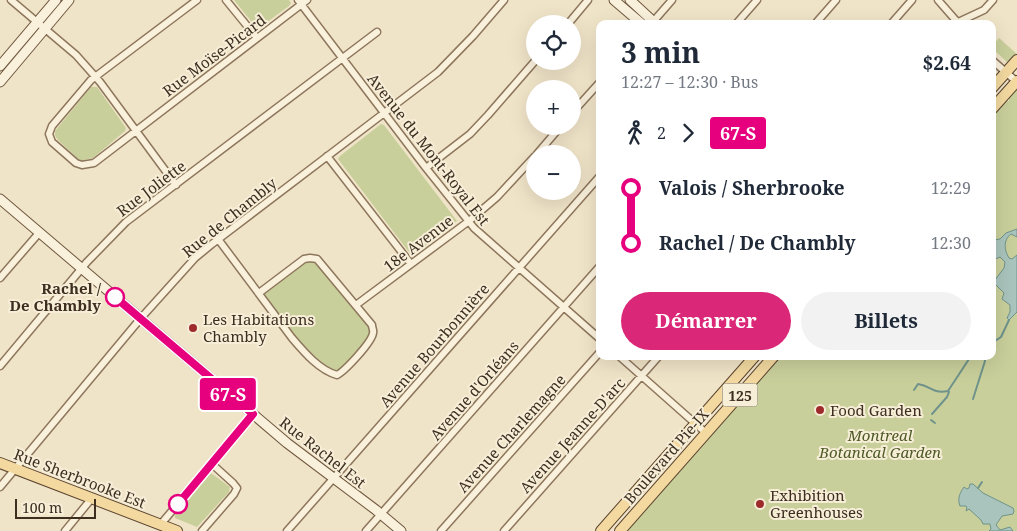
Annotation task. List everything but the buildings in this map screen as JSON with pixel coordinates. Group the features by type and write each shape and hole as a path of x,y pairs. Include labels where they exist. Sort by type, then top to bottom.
{"main road":[{"path":"0,66 56,0"},
{"path":"0,82 69,0"},
{"path":"614,0 637,20"},
{"path":"630,0 651,20"},
{"path":"996,84 1017,60"},
{"path":"996,105 1017,82"},
{"name":"Rue Rachel Est","path":"0,200 309,461 401,531"},
{"name":"Boulevard Pie-IX","path":"601,531 752,360"},
{"name":"Boulevard Pie-IX","path":"620,531 770,360"},
{"name":"Rue Sherbrooke Est","path":"0,463 177,531"}],"street":[{"path":"11,0 76,55 95,76 176,185"},
{"path":"95,76 196,0"},
{"path":"226,0 257,38"},
{"name":"Rue de Chambly","path":"0,487 141,318 195,258 452,59 504,0"},
{"path":"576,15 588,0"},
{"path":"656,20 672,0"},
{"path":"740,20 757,0"},
{"path":"818,20 836,0"},
{"path":"894,20 912,0"},
{"path":"938,0 954,20"},
{"path":"962,20 984,10 993,0"},
{"name":"Rue Moïse-Picard","path":"95,76 52,126 49,134 52,142 82,166 89,165 136,130 257,38 302,1"},
{"name":"Avenue du Mont-Royal Est","path":"302,1 342,58 474,228 596,335"},
{"name":"Rue Joliette","path":"0,366 81,269 126,222 376,32"},
{"path":"996,64 1017,82"},
{"path":"426,168 470,134 527,70"},
{"path":"581,104 596,87"},
{"name":"18e Avenue","path":"545,145 553,135"},
{"path":"327,156 411,264"},
{"name":"18e Avenue","path":"356,305 469,221 497,197 526,166"},
{"name":"Avenue Bourbonnière","path":"287,531 596,181"},
{"path":"0,278 39,233"},
{"path":"218,239 259,294 292,338 330,373 337,376 346,369 371,339 374,332 372,325 318,258 304,260 259,294"},
{"name":"Avenue d'Orléans","path":"366,531 596,271"},
{"name":"Avenue Charlemagne","path":"441,531 596,357"},
{"path":"623,360 706,433"},
{"name":"Avenue Jeanne-D'arc","path":"504,531 656,360"},
{"path":"161,524 253,414"},
{"path":"202,531 237,488 212,464"},
{"path":"65,531 92,498"}],"green space":[{"path":"234,0 289,0 291,3 259,28 255,26"},
{"path":"999,38 1017,54 1007,62 996,52 996,42"},
{"path":"91,87 97,87 126,128 125,131 93,158 80,161 57,139 55,131"},
{"name":"Montreal Botanical Garden","path":"1017,89 1017,531 627,531 777,360 996,360 996,112 1005,102 1009,101 1009,98"},
{"path":"381,124 384,125 457,221 412,256 338,159"},
{"path":"304,259 317,259 372,325 371,339 337,375 303,351 259,293"},
{"path":"211,473 230,487 229,492 197,527 175,518 175,514"}],"water":[{"path":"1017,229 1017,237 1011,234 1008,236 1005,245 1009,258 1012,259 1017,255 1017,312 1009,320 1007,318 1010,312 1010,305 1002,299 1004,293 996,285 996,279 1004,268 1005,262 1000,257 996,259 996,240 1000,239 1006,233"},
{"path":"970,484 973,484 983,493 1013,508 1013,514 1002,516 996,525 1000,530 1010,527 1013,531 989,531 991,529 990,524 983,524 969,509 966,511 966,506 960,506 960,494 964,487 969,488"}],"waterway":[{"path":"996,340 1001,337 1009,320"},
{"path":"948,391 968,360"},
{"path":"973,399 985,360"},
{"path":"914,390 918,384 935,391 949,392 932,414"},
{"path":"931,420 935,423"},
{"path":"978,488 982,482"}],"bus line":[{"name":"67-S","path":"115,297 253,414 178,504"}],"place":[{"name":"Rachel / De Chambly","path":"115,297"},
{"name":"Les Habitations Chambly","path":"193,328"},
{"name":"Food Garden","path":"820,410"},
{"name":"Exhibition Greenhouses","path":"760,504"}]}
